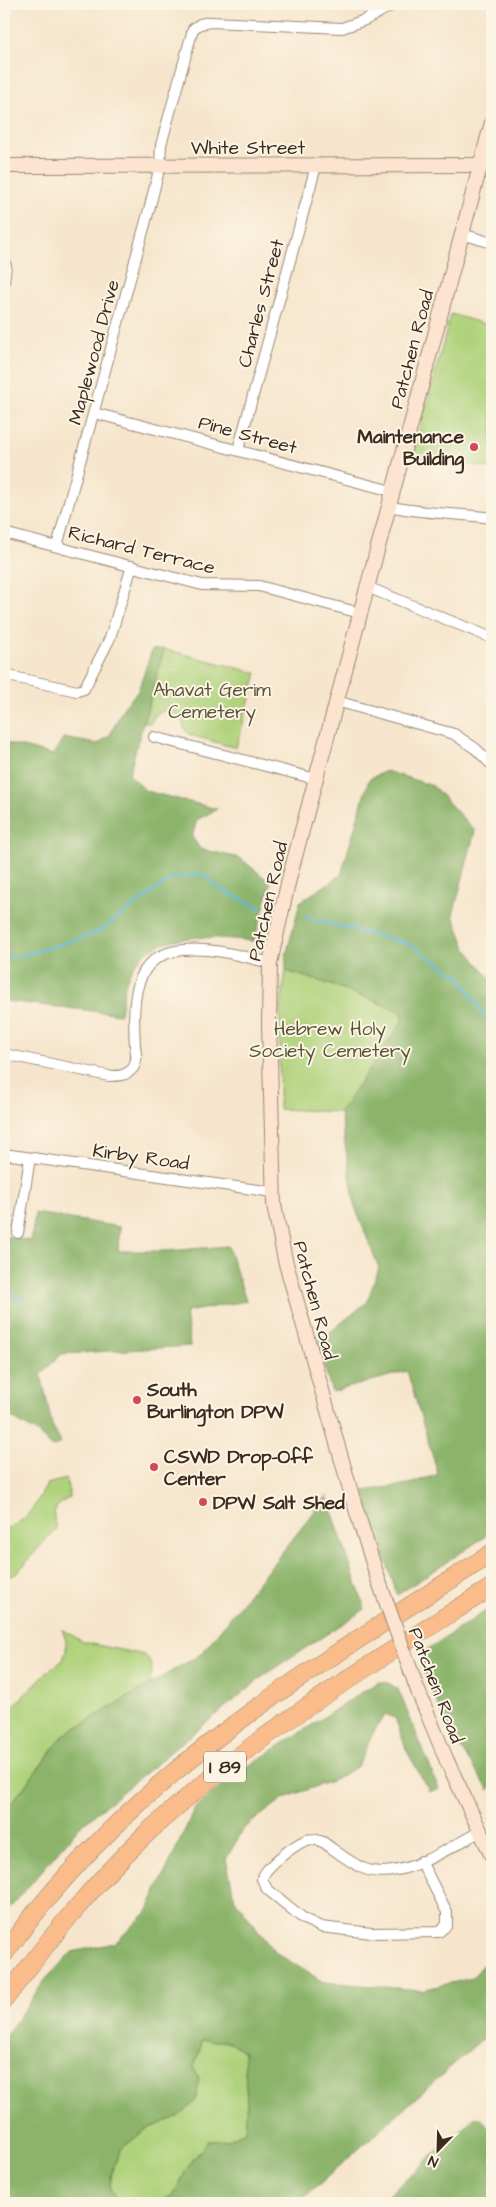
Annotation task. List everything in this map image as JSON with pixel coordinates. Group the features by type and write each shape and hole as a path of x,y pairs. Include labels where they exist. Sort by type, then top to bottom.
{"highway":[{"name":"I 89","path":"4,1954 42,1903 86,1855 131,1810 178,1769 233,1726 304,1677 492,1553"},
{"name":"I 89","path":"4,2000 41,1949 83,1900 133,1847 199,1788 288,1720 492,1587"}],"street":[{"name":"Maplewood Drive","path":"57,546 160,166 164,136 189,36 195,26 210,22 342,28 365,20 394,4"},
{"name":"Patchen Road","path":"492,122 486,165 462,234 276,927 270,963 269,1024 273,1192 285,1260 354,1503 378,1579 418,1692 492,1856"},
{"name":"White Street","path":"4,166 486,165"},
{"name":"Charles Street","path":"238,450 316,166"},
{"path":"462,234 492,243"},
{"path":"4,260 6,272 4,282"},
{"name":"Pine Street","path":"94,413 392,491"},
{"path":"388,506 431,513 453,513 492,518"},
{"name":"Richard Terrace","path":"4,532 202,585 259,586 360,613"},
{"path":"4,675 77,691 84,689 110,638 132,566"},
{"path":"367,587 492,638"},
{"path":"336,701 454,734 476,749 492,764"},
{"path":"154,738 316,779"},
{"path":"4,1054 109,1076 126,1074 133,1068 136,1060 134,1019 136,990 144,972 155,960 175,951 197,950 227,952 270,963"},
{"name":"Kirby Road","path":"4,1154 273,1192"},
{"path":"18,1233 30,1158"},
{"path":"421,1861 448,1915 447,1925 439,1932 379,1933 321,1927 304,1919 265,1886 262,1879 270,1866 300,1844 312,1839 323,1842 363,1868 390,1872 421,1861 480,1832"}],"green space":[{"path":"451,314 492,326 492,468 412,457"},
{"name":"Ahavat Gerim Cemetery","path":"164,649 257,673 236,748 190,735 185,729 181,718 173,712 165,710 156,714 150,724 144,722"},
{"path":"164,649 129,774 146,791 217,809 197,820 192,837 200,849 240,858 271,883 254,941 218,938 182,939 165,943 149,951 137,962 127,979 120,1014 4,1001 4,742 53,755 63,738 98,744 110,735 123,708 138,691 152,650"},
{"path":"386,771 433,786 475,831 453,915 466,948 492,981 492,1532 397,1595 364,1491 409,1484 438,1474 407,1371 332,1392 317,1343 367,1302 379,1268 355,1207 340,1112 404,1019 400,1011 332,985 286,971 286,956 300,902 341,875 369,779"},
{"name":"Hebrew Holy Society Cemetery","path":"286,971 332,985 401,1011 404,1020 340,1112 279,1109 280,1010"},
{"path":"35,1213 120,1227 118,1251 168,1251 228,1246 246,1301 186,1312 190,1346 62,1354 41,1374 52,1425 61,1443 52,1447 36,1432 4,1413 4,1236 31,1241"},
{"path":"66,1479 70,1497 60,1504 55,1511 54,1519 57,1531 54,1530 16,1574 4,1578 4,1529 19,1522 30,1512 47,1484"},
{"path":"327,1496 365,1609 267,1673 79,1827 4,1915 4,1813 64,1735 201,1654"},
{"path":"492,1607 492,1785 489,1790 452,1736 421,1665 423,1652"},
{"path":"62,1629 83,1642 144,1655 150,1662 152,1669 149,1685 64,1735 4,1813 4,1716 46,1673 63,1660 66,1651 66,1641"},
{"path":"378,1682 388,1683 398,1689 439,1789 429,1791 407,1751 395,1718 385,1714 374,1731 358,1766 334,1780 284,1798 244,1828 226,1859 235,1900 275,1952 323,1982 422,1990 472,1978 492,1955 492,2030 298,2203 155,2203 173,2196 189,2165 208,2141 229,2140 245,2131 247,2103 244,2052 230,2042 203,2040 194,2067 199,2080 196,2101 179,2116 145,2130 121,2149 112,2170 110,2189 119,2202 124,2203 4,2203 4,2038 45,1980 72,1952 115,1943 147,1912 195,1808 236,1774"},
{"path":"203,2040 230,2042 244,2052 247,2103 245,2131 229,2140 208,2141 189,2165 173,2196 155,2203 119,2202 110,2189 112,2170 121,2149 145,2130 179,2116 199,2080 194,2067"},
{"path":"474,2118 481,2118 492,2131 492,2203 380,2203"}],"waterway":[{"path":"4,956 18,957 97,933 172,878 203,874 218,888 262,909"},
{"path":"305,917 409,944 460,977 492,1028"},
{"path":"4,1289 26,1302"}],"place":[{"name":"Maintenance Building","path":"474,447"},
{"name":"South Burlington DPW","path":"137,1400"},
{"name":"CSWD Drop-Off Center","path":"154,1467"},
{"name":"DPW Salt Shed","path":"203,1502"}]}
